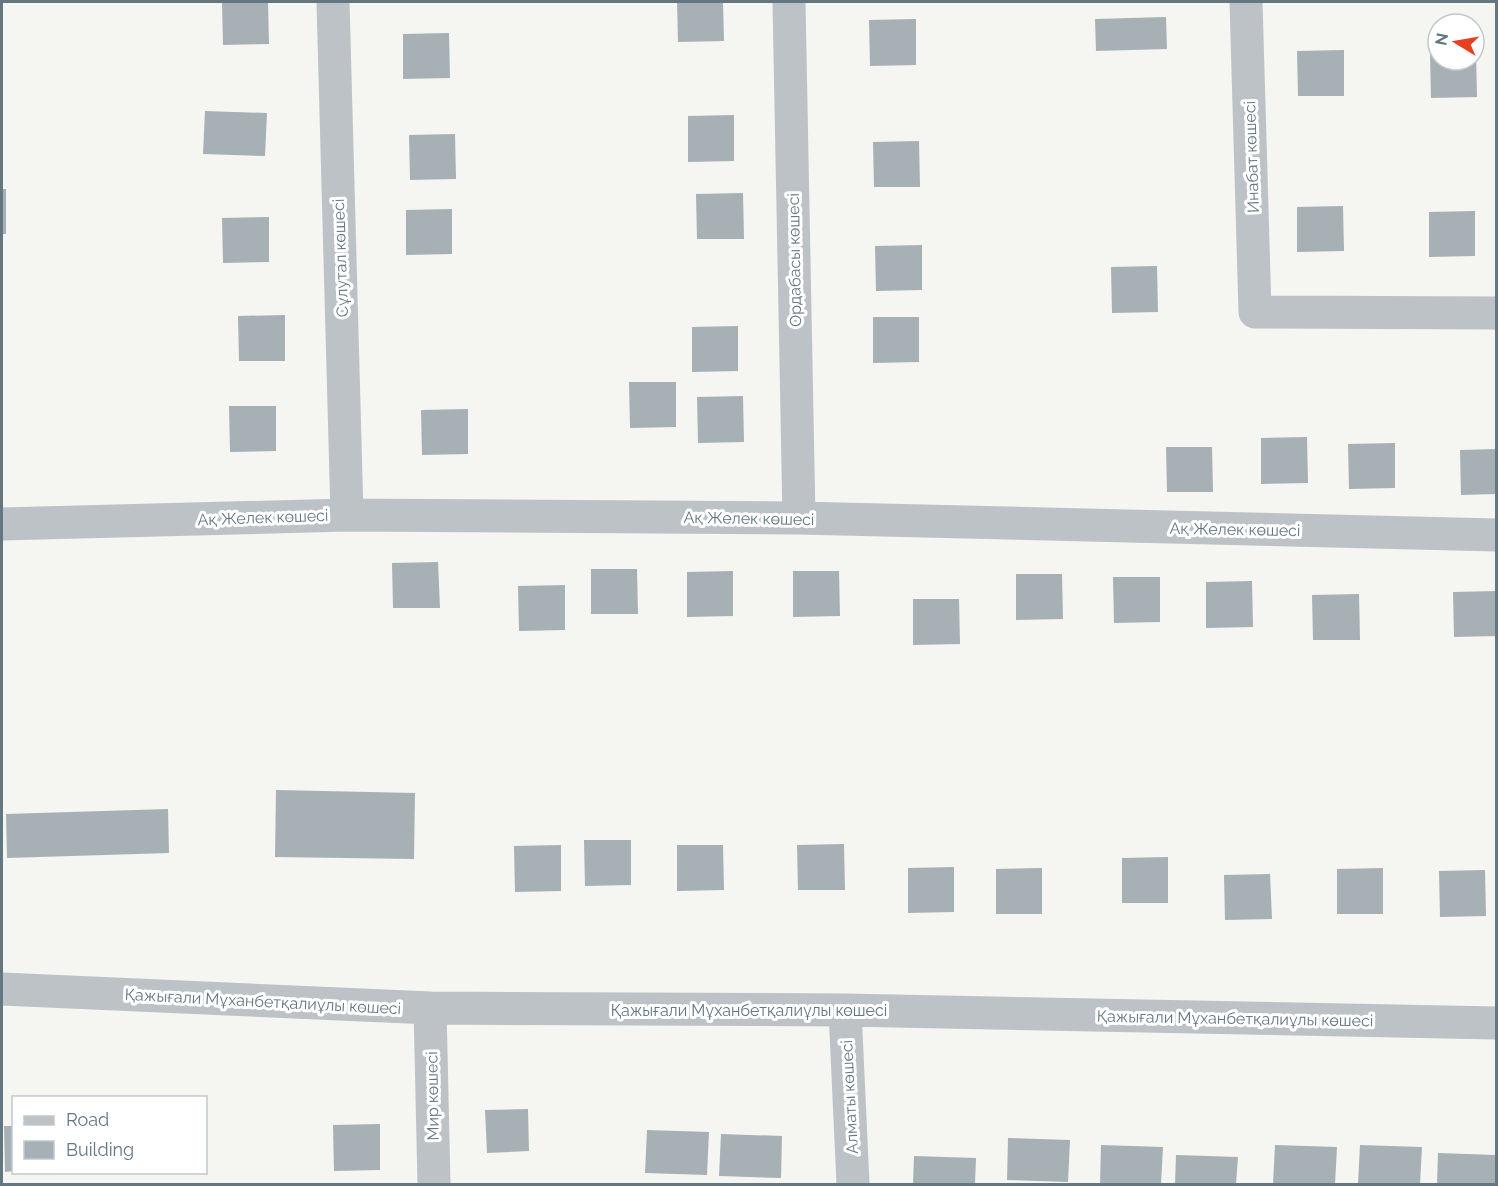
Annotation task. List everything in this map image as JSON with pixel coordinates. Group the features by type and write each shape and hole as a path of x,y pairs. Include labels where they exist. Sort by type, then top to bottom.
{"street":[{"name":"Сұлутал көшесі","path":"333,2 347,515"},
{"name":"Ордабасы көшесі","path":"789,2 799,518"},
{"name":"Инабат көшесі","path":"1246,2 1255,312 1497,313"},
{"name":"Ақ Желек көшесі","path":"2,524 347,515 799,518 1497,535"},
{"name":"Қажығали Мұханбетқалиұлы көшесі","path":"2,989 430,1008 845,1010 1497,1023"},
{"name":"Мир көшесі","path":"430,1008 434,1185"},
{"name":"Алматы көшесі","path":"845,1010 854,1185"}],"building":[{"path":"222,2 268,2 269,44 223,45"},
{"path":"677,2 723,2 724,41 678,42"},
{"path":"1166,17 1167,49 1096,51 1095,19"},
{"path":"916,19 916,65 870,66 869,20"},
{"path":"449,33 450,78 403,79 403,34"},
{"path":"1344,50 1344,96 1298,96 1297,51"},
{"path":"1430,72 1476,72 1477,97 1431,98"},
{"path":"205,111 267,113 265,156 203,154"},
{"path":"734,115 734,161 688,162 688,116"},
{"path":"455,134 456,179 410,180 409,135"},
{"path":"919,141 920,187 874,187 873,142"},
{"path":"2,189 6,189 6,234 2,234"},
{"path":"743,193 744,239 697,239 696,194"},
{"path":"1343,206 1344,251 1297,252 1297,207"},
{"path":"452,209 452,254 406,255 406,210"},
{"path":"1475,211 1475,256 1429,257 1429,212"},
{"path":"269,217 269,262 223,263 222,218"},
{"path":"922,245 922,290 876,291 875,246"},
{"path":"1157,266 1158,312 1112,313 1111,267"},
{"path":"285,315 285,361 239,361 238,316"},
{"path":"873,317 919,317 919,362 873,363"},
{"path":"738,326 738,371 692,372 692,327"},
{"path":"629,382 676,382 676,427 630,428"},
{"path":"743,396 744,442 698,443 697,397"},
{"path":"229,406 276,406 276,451 230,452"},
{"path":"468,409 468,454 422,455 421,410"},
{"path":"1307,437 1308,483 1261,484 1261,438"},
{"path":"1395,443 1395,488 1349,489 1348,444"},
{"path":"1166,447 1212,447 1213,492 1167,492"},
{"path":"1496,449 1496,494 1461,495 1460,450"},
{"path":"438,562 440,608 393,608 392,563"},
{"path":"591,569 637,569 638,614 591,614"},
{"path":"733,571 733,616 687,617 687,572"},
{"path":"793,571 839,571 840,616 793,617"},
{"path":"1016,574 1062,574 1063,619 1016,620"},
{"path":"1113,577 1160,577 1160,622 1114,623"},
{"path":"1252,581 1253,627 1206,628 1206,582"},
{"path":"565,585 565,630 519,631 518,586"},
{"path":"1496,591 1496,636 1454,637 1453,592"},
{"path":"1359,594 1360,640 1313,640 1312,595"},
{"path":"913,599 959,599 960,644 913,645"},
{"path":"276,790 415,793 414,859 275,857"},
{"path":"168,809 169,853 7,858 6,814"},
{"path":"584,840 631,840 631,885 585,886"},
{"path":"844,844 845,890 798,890 797,845"},
{"path":"561,845 561,891 515,892 514,846"},
{"path":"677,845 723,845 724,890 677,891"},
{"path":"1168,857 1168,903 1122,903 1122,858"},
{"path":"954,867 954,912 908,913 908,868"},
{"path":"1042,868 1042,914 996,914 996,869"},
{"path":"1383,868 1383,914 1337,914 1337,869"},
{"path":"1485,870 1486,916 1440,917 1439,871"},
{"path":"1270,874 1272,919 1225,920 1224,875"},
{"path":"528,1109 529,1151 487,1153 485,1110"},
{"path":"380,1124 380,1170 334,1171 333,1125"},
{"path":"4,1126 12,1126 12,1171 5,1172"},
{"path":"647,1130 709,1132 707,1175 645,1173"},
{"path":"721,1134 782,1136 781,1178 719,1176"},
{"path":"1008,1138 1070,1140 1068,1182 1007,1180"},
{"path":"1101,1145 1163,1147 1161,1184 1100,1184"},
{"path":"1275,1145 1337,1147 1335,1184 1273,1184"},
{"path":"1360,1145 1422,1147 1420,1184 1358,1184"},
{"path":"1438,1153 1496,1155 1496,1184 1437,1184"},
{"path":"1176,1155 1238,1157 1236,1184 1175,1184"},
{"path":"914,1156 976,1158 975,1184 913,1184"}]}
